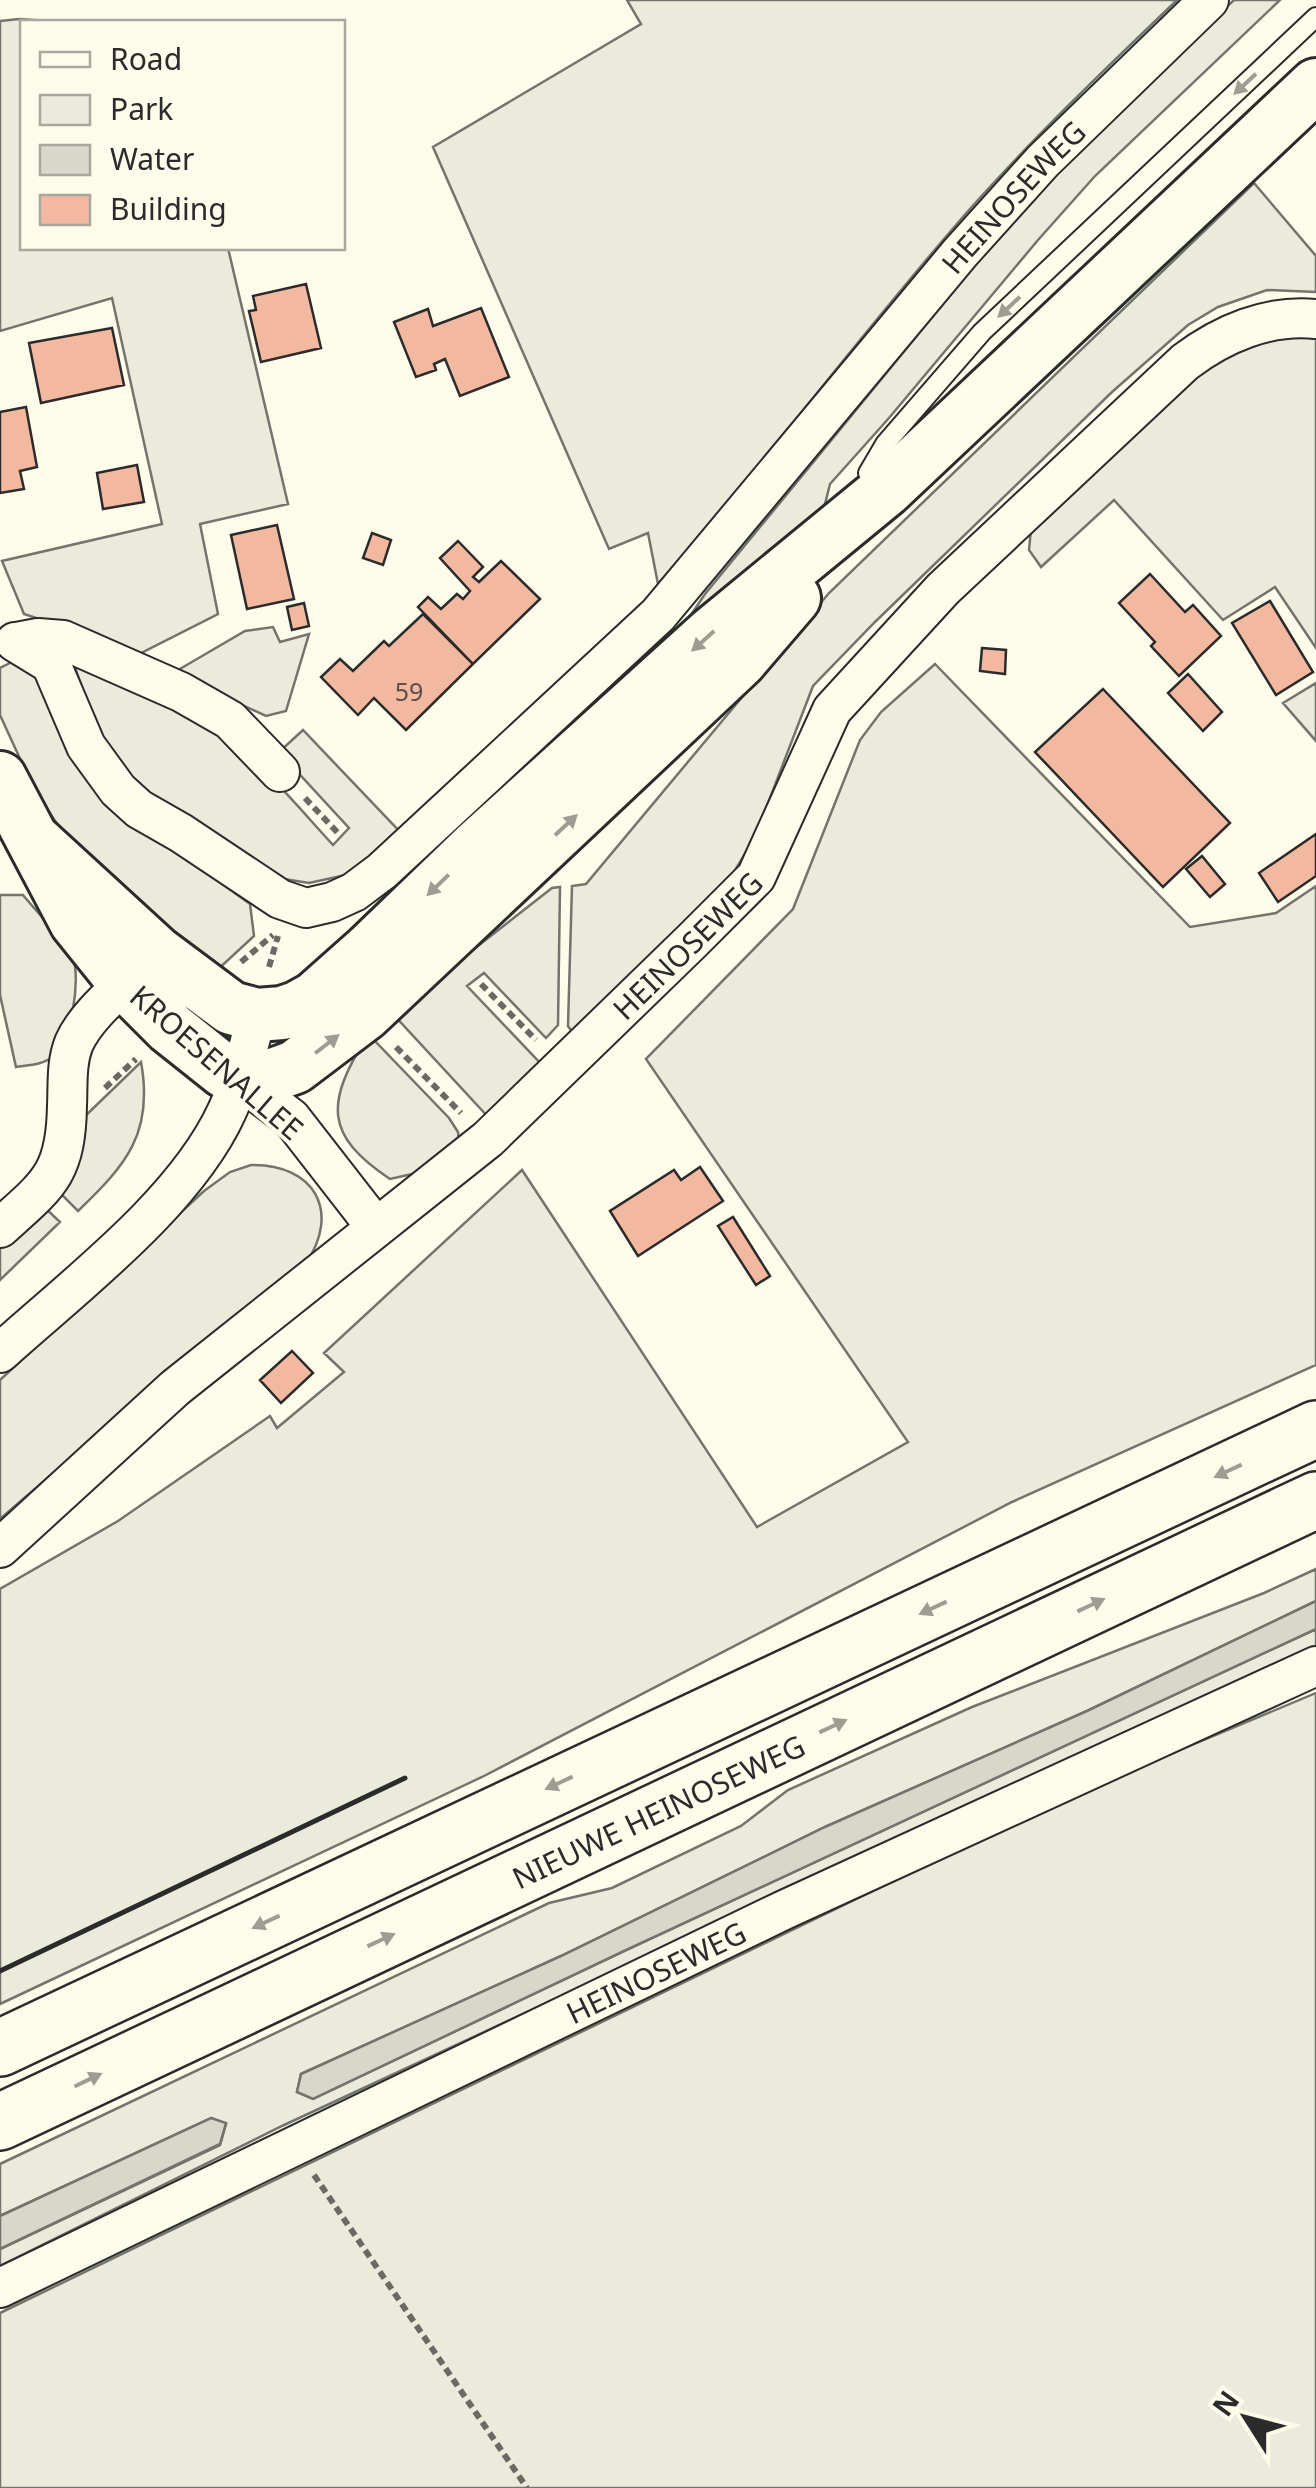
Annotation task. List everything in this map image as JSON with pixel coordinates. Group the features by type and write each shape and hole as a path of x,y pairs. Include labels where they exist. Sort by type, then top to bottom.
{"highway":[{"path":"0,2048 1316,1430"},
{"name":"NIEUWE HEINOSEWEG","path":"0,2122 1316,1500"}],"main road":[{"path":"257,1015 282,1014 315,998 712,633 886,490 1316,85"},
{"path":"238,1078 270,1076 295,1067 365,1014 740,661 886,490"},
{"name":"KROESENALLEE","path":"0,778 36,842 141,968 207,1060 238,1078"},
{"name":"KROESENALLEE","path":"141,968 231,1008 257,1015"}],"street":[{"name":"HEINOSEWEG","path":"8,644 51,664 86,746 103,772 139,809 280,899 306,908 354,892 382,871 658,615 972,240 1043,161 1210,0"},
{"name":"HEINOSEWEG","path":"0,1548 175,1388 506,1123 756,877 832,710 943,589 1185,362 1210,343 1240,329 1279,320 1316,319"},
{"name":"HEINOSEWEG","path":"8,644 38,638 63,640 180,692 230,720 280,772"},
{"path":"0,1228 51,1180 60,1165 66,1146 70,1056 86,1025 141,968"},
{"path":"0,1353 136,1230 194,1165 226,1114 257,1015"},
{"name":"KROESENALLEE","path":"238,1078 291,1118 374,1226"},
{"name":"HEINOSEWEG","path":"0,2288 784,1910 1316,1666"}],"lane":[{"path":"886,490 868,473 886,444 982,332 1316,17"}],"path":[{"path":"480,984 540,1045"},
{"path":"294,2146 528,2488"}],"green space":[{"path":"627,0 1177,0 1045,129 969,210 658,584 648,533 609,549 433,147 641,24"},
{"path":"1234,0 1280,0 1095,176 830,484 823,512 666,652 705,594 998,237 1092,134"},
{"path":"19,19 34,20 20,20 20,250 228,250 288,504 200,524 218,614 135,656 24,614 2,561 162,524 112,298 0,331 0,21"},
{"path":"1254,183 1316,256 1316,292 1267,290 1218,307 1188,325 1112,392 875,622 813,686 755,837 734,872 575,1036 568,1026 572,886 586,884 829,593"},
{"path":"1285,335 1316,335 1316,648 1275,587 1223,620 1114,500 1041,567 1029,550 1031,529 1193,376 1234,350"},
{"path":"273,627 280,642 309,634 286,711 266,716 173,673 245,631"},
{"path":"71,656 168,702 223,735 267,773 333,845 349,828 279,752 303,730 402,834 355,873 309,883 278,878 141,793 100,739"},
{"path":"12,662 27,667 39,679 68,751 101,798 145,834 250,904 254,936 214,973 68,841 33,787 0,715 0,668"},
{"path":"935,664 1190,927 1276,913 1316,886 1316,1365 1012,1502 482,1777 0,2004 0,1589 118,1521 270,1416 277,1428 344,1372 324,1353 522,1170 757,1527 908,1442 646,1059 793,909 860,740 881,712"},
{"path":"1316,683 1316,741 1283,703"},
{"path":"560,887 558,1025 546,1038 484,973 467,986 543,1066 490,1119 392,1013 552,888"},
{"path":"0,895 23,895 73,958 73,1010 65,1038 54,1056 36,1064 16,1067 0,995"},
{"path":"366,1038 372,1038 458,1132 459,1142 421,1172 390,1179 353,1148 343,1132 339,1100 344,1081"},
{"path":"141,1062 143,1109 132,1146 110,1178 78,1211 57,1190 80,1121"},
{"path":"251,1165 291,1173 316,1194 321,1226 305,1265 203,1344 0,1519 0,1380 204,1191 230,1172"},
{"path":"41,1204 60,1222 0,1280 0,1243"},
{"path":"1316,1569 1316,1601 301,2074 297,2092 313,2099 1316,1629 1316,1645 282,2126 0,2266 0,2249 220,2145 226,2124 211,2118 0,2216 0,2164 549,1903 612,1888 741,1826 788,1790 972,1707"},
{"path":"1316,1693 1316,2488 0,2488 0,2313 1065,1798"}],"water":[{"path":"1316,1601 1316,1629 313,2099 297,2092 301,2074"},
{"path":"211,2118 226,2123 220,2144 0,2249 0,2216"}],"building":[{"path":"306,284 321,348 261,362 249,311 256,310 253,296"},
{"path":"481,308 509,377 460,396 445,359 434,364 436,370 416,377 394,322 428,309 433,326"},
{"path":"112,328 124,385 41,403 29,343"},
{"path":"26,407 37,467 20,471 24,489 0,493 0,412"},
{"path":"137,465 144,502 103,509 97,473"},
{"path":"277,525 294,599 247,609 231,535"},
{"path":"372,533 391,540 383,565 363,558"},
{"path":"458,541 483,567 473,577 479,582 501,561 540,599 473,664 418,607 428,597 441,609 457,594 463,599 470,591 440,558"},
{"path":"1150,574 1185,612 1193,605 1221,636 1179,676 1151,646 1155,642 1119,603"},
{"path":"1270,601 1313,672 1276,695 1232,623"},
{"path":"304,603 309,626 292,630 287,607"},
{"path":"423,614 473,664 406,730 374,698 358,715 321,677 340,659 353,671 384,641 389,646"},
{"path":"982,648 1006,650 1005,674 980,671"},
{"path":"1188,674 1222,712 1203,731 1168,693"},
{"path":"1103,689 1230,823 1163,887 1035,752"},
{"path":"1316,834 1316,876 1278,902 1259,873"},
{"path":"1202,856 1225,884 1210,897 1186,869"},
{"path":"700,1167 723,1201 638,1256 610,1211 674,1170 681,1180"},
{"path":"733,1217 770,1276 756,1285 718,1226"},
{"path":"292,1351 313,1373 281,1403 260,1380"}],"wall":[{"path":"0,1971 405,1778"}]}
